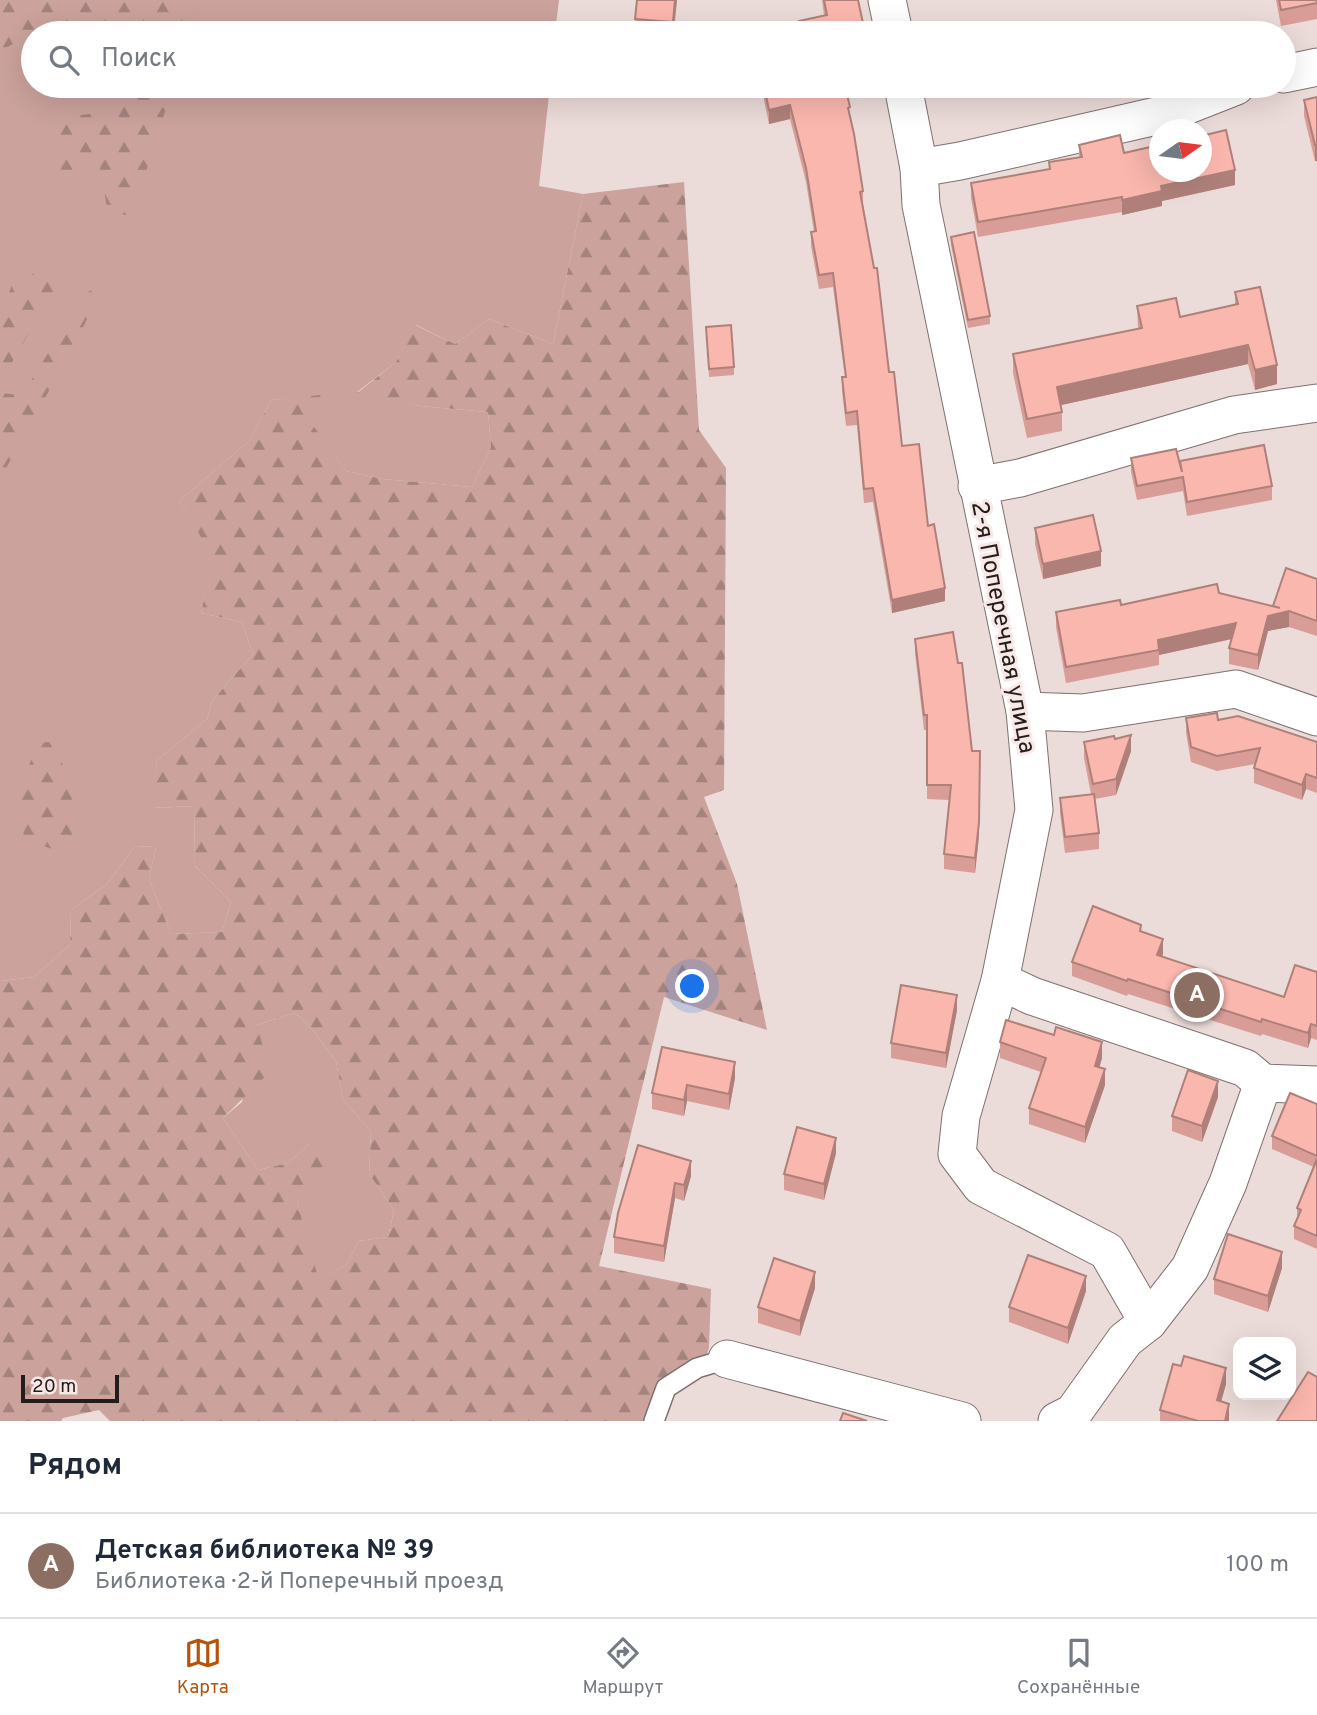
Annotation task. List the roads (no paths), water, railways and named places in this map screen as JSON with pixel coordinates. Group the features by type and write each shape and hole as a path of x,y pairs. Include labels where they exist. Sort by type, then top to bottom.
{"street":[{"path":"887,0 891,21"},
{"path":"1296,71 1317,67"},
{"name":"2-я Поперечная улица","path":"906,98 919,168 921,205 1025,711 1034,810 1000,981 961,1116 957,1154 981,1186 1108,1251 1148,1322"},
{"path":"919,168 1165,114 1206,98"},
{"path":"977,486 1020,478 1234,415 1317,403"},
{"path":"1025,711 1083,713 1236,689 1317,717"},
{"path":"1000,981 1032,996 1245,1068 1262,1083 1317,1085"},
{"path":"1069,1418 1125,1340 1148,1322 1190,1268 1228,1183 1262,1083"},
{"path":"727,1359 962,1421"}],"lane":[{"path":"654,1421 666,1388 697,1367 727,1359"}],"place":[{"name":"Детская библиотека № 39","path":"1197,995"}]}
